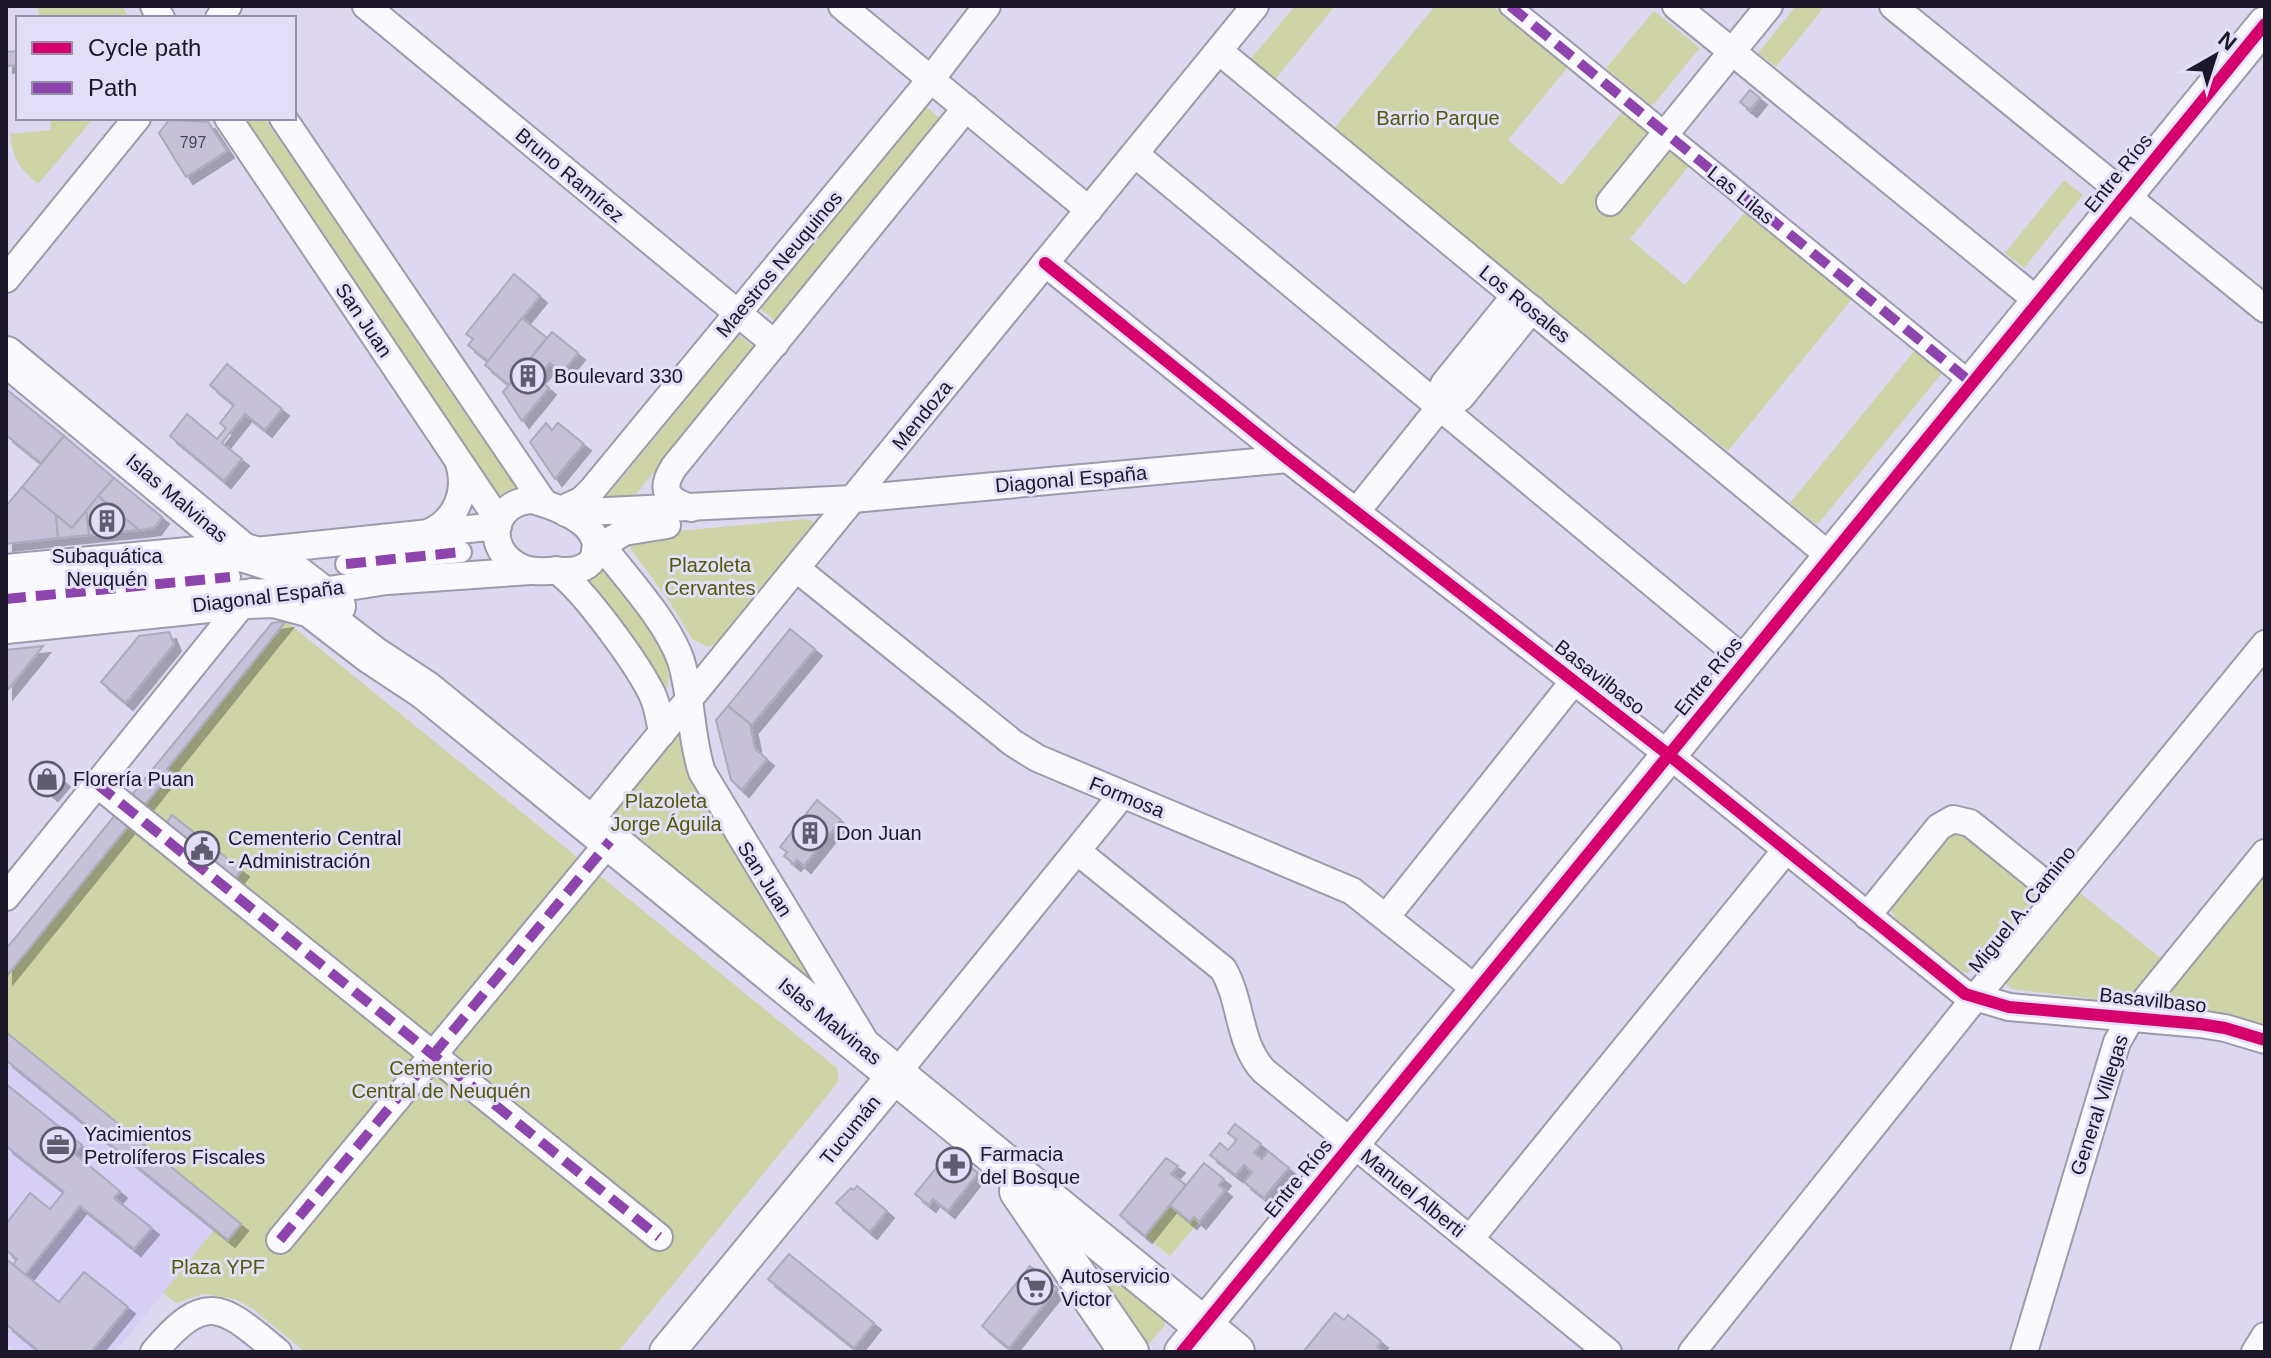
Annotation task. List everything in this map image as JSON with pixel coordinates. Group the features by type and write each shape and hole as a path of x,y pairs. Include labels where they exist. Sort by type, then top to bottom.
{"main road":[{"name":"Islas Malvinas","path":"6,356 260,573 425,690 995,1156 1193,1339 1235,1352"},
{"name":"Islas Malvinas","path":"260,573 294,572 372,634 425,690"},
{"name":"Diagonal España","path":"6,624 167,584 260,573"},
{"name":"Diagonal España","path":"6,574 167,584 260,573"},
{"path":"995,1156 1129,1352"}],"street":[{"name":"Bruno Ramírez","path":"366,6 775,344"},
{"path":"842,6 1089,210"},
{"name":"Maestros Neuquinos","path":"557,509 582,500 592,490 931,79 987,6"},
{"name":"Mendoza","path":"280,1240 433,1055 599,832 662,733 1255,6"},
{"name":"Las Lilas","path":"1510,6 1972,383"},
{"path":"1676,6 2039,302"},
{"path":"1610,202 1769,6"},
{"path":"1893,6 2265,309"},
{"name":"Entre Ríos","path":"1193,1339 2265,24"},
{"name":"Los Rosales","path":"1219,51 1831,557"},
{"path":"691,508 679,504 667,493 665,485 669,475 966,108"},
{"path":"6,279 135,120"},
{"name":"San Juan","path":"229,120 499,524"},
{"path":"284,120 557,509 578,519 596,543"},
{"path":"1135,154 1746,661"},
{"name":"Basavilbaso","path":"1045,263 1288,459 1669,755 1953,986 1975,998 2009,1007 2225,1028 2265,1040"},
{"path":"1356,512 1440,407 1444,384 1524,303"},
{"name":"Diagonal España","path":"260,573 427,533 499,524 504,512 515,503 533,500 557,509 691,508 853,499 1288,459"},
{"path":"427,533 441,525 457,506 463,482 458,460"},
{"name":"Diagonal España","path":"319,592 387,581 543,570 573,572 590,564 596,543 635,529 853,499"},
{"path":"499,524 497,539 503,553 519,567 543,570 580,591 639,673 656,705 662,733"},
{"name":"San Juan","path":"596,543 683,651 701,660 719,657 729,651"},
{"path":"346,564 461,552"},
{"name":"Formosa","path":"797,569 1023,749 1050,765 1352,891 1477,990"},
{"path":"11,881 97,784 260,573"},
{"path":"6,599 167,584"},
{"name":"San Juan","path":"673,642 684,674 696,756 709,788 886,1066"},
{"name":"Miguel A. Camino","path":"1692,1352 1975,998 2265,644"},
{"path":"1387,916 1574,681"},
{"path":"97,784 659,1237"},
{"name":"Tucumán","path":"667,1352 886,1066 1077,851 1122,795"},
{"path":"1867,916 1939,827 1953,819 1970,823 2059,895"},
{"path":"1470,1239 1786,850"},
{"name":"Manuel Alberti","path":"1077,851 1223,969 1230,981 1254,1060 1352,1144 1608,1352"},
{"name":"General Villegas","path":"2024,1352 2112,1055 2131,1018 2265,853"},
{"path":"154,1352 182,1321 204,1312 216,1311 230,1315 278,1352"},
{"path":"2255,1352 2265,1336"}],"shaded area":[{"name":"Yacimientos Petrolíferos Fiscales","path":"6,1060 215,1230 115,1352 18,1352 6,1342"}],"green space":[{"path":"38,6 122,6 128,16 39,16"},
{"path":"1295,6 1335,6 1274,81 1249,61"},
{"name":"Barrio Parque","path":"1435,6 1492,6 1568,67 1508,140 1562,185 1622,112 1689,166 1630,239 1685,285 1745,212 1852,299 1728,451 1333,130"},
{"path":"1796,6 1825,6 1776,67 1758,53"},
{"path":"1654,11 1700,48 1652,106 1606,68"},
{"path":"926,107 941,119 776,322 761,309"},
{"path":"50,120 92,120 38,184 18,162 10,134 51,130"},
{"path":"242,120 265,120 519,486 496,497 484,473"},
{"path":"2064,180 2083,195 2024,268 2005,253"},
{"path":"739,335 755,348 633,498 603,501"},
{"path":"1915,350 1943,372 1817,525 1790,503"},
{"name":"Plazoleta Cervantes","path":"806,519 814,522 812,531 716,643 707,647 692,639 628,545 634,535"},
{"path":"605,561 664,651 669,676 664,703 582,580"},
{"name":"Cementerio Central de Neuquén","path":"286,621 837,1068 839,1081 618,1352 305,1352 253,1309 235,1299 203,1294 176,1303 163,1293 214,1230 6,1060 6,949 116,814 119,817 272,623"},
{"name":"Plazoleta Jorge Águila","path":"681,732 687,768 815,983 813,985 617,821 615,814 620,806"},
{"path":"1959,831 2034,892 2030,904 1981,965 1967,973 1955,968 1897,920 1891,911 1893,904 1948,837"},
{"path":"2265,874 2265,1027 2173,1005 2169,998 2174,987"},
{"path":"2075,889 2161,958 2140,985 2120,999 2112,1001 2012,989 2003,981"},
{"path":"1170,1205 1190,1221 1194,1217 1199,1222 1170,1256 1145,1236"},
{"path":"1095,1262 1164,1317 1165,1325 1147,1346 1142,1344"}],"building":[{"path":"16,51 16,65 6,66 6,52"},
{"path":"1750,90 1760,98 1750,110 1740,102"},
{"path":"169,120 208,122 227,151 186,177 159,133"},
{"path":"514,274 540,296 488,361 468,345 473,339 466,334"},
{"path":"522,318 547,338 509,385 485,365"},
{"name":"Boulevard 330","path":"552,332 578,353 562,373 550,363 537,378 549,388 522,421 503,392"},
{"path":"227,364 282,409 265,430 245,414 222,443 242,459 224,481 170,436 187,414 217,439 226,428 220,423 234,405 210,385"},
{"path":"6,389 64,436 41,463 6,435"},
{"path":"546,423 552,430 558,423 584,444 555,479 530,442"},
{"path":"64,436 114,478 72,528 22,487"},
{"path":"114,478 162,517 154,528 139,530 98,496"},
{"path":"22,487 56,515 58,538 6,544 6,506"},
{"name":"Subaquática Neuquén","path":"98,496 139,530 89,535 86,511"},
{"path":"86,511 89,535 58,538 56,515 72,528"},
{"path":"286,621 167,769 171,772 143,807 130,797 272,623"},
{"path":"790,629 815,649 752,725 728,706"},
{"path":"169,632 174,644 126,703 101,682 139,636"},
{"path":"43,646 37,654 6,692 6,650"},
{"path":"728,706 750,724 755,749 767,759 742,790 731,780 716,720"},
{"name":"Florería Puan","path":"43,764 63,780 51,794 31,778"},
{"name":"Don Juan","path":"817,800 841,820 804,866 797,860 794,864 784,856 787,852 780,847"},
{"path":"116,814 129,825 6,977 6,949"},
{"name":"Cementerio Central - Administración","path":"172,815 242,870 231,884 162,829"},
{"path":"6,1032 241,1224 228,1240 6,1060"},
{"path":"6,1084 82,1145 75,1154 120,1191 114,1198 152,1228 134,1249 80,1206 25,1275 13,1265 17,1259 6,1250 6,1224 30,1193 50,1209 64,1192 6,1146"},
{"path":"1235,1124 1261,1144 1254,1153 1262,1159 1268,1151 1289,1168 1264,1198 1244,1182 1252,1172 1244,1165 1236,1175 1210,1155 1220,1143 1228,1150 1237,1140 1228,1133"},
{"path":"950,1151 978,1173 948,1211 933,1199 929,1205 915,1194"},
{"path":"1166,1158 1178,1166 1171,1174 1186,1185 1145,1236 1120,1215"},
{"path":"1204,1163 1224,1179 1219,1185 1225,1190 1199,1222 1194,1217 1190,1222 1170,1205"},
{"path":"857,1186 887,1211 870,1232 836,1203"},
{"path":"789,1254 874,1323 854,1348 768,1279"},
{"path":"6,1259 59,1302 84,1272 128,1307 91,1352 40,1352 6,1324"},
{"path":"1030,1266 1057,1288 1009,1348 982,1326"},
{"path":"1335,1313 1344,1320 1348,1315 1381,1341 1377,1347 1384,1352 1303,1352"}],"marked path":[{"path":"1510,6 1972,383"},
{"path":"346,564 461,552"},
{"path":"6,599 230,577"},
{"path":"97,784 659,1237"},
{"path":"280,1240 610,841"}],"cycle path":[{"path":"1182,1352 2265,24"},
{"path":"1045,263 1288,459 1669,755 1965,994 2009,1007 2200,1024 2265,1040"}],"place":[{"name":"Boulevard 330","path":"528,376"},
{"name":"Subaquática Neuquén","path":"107,521"},
{"name":"Florería Puan","path":"47,779"},
{"name":"Don Juan","path":"810,833"},
{"name":"Cementerio Central - Administración","path":"202,849"},
{"name":"Yacimientos Petrolíferos Fiscales","path":"58,1145"},
{"name":"Farmacia del Bosque","path":"954,1165"},
{"name":"Autoservicio Victor","path":"1035,1287"}],"park label":[{"name":"Plaza YPF","path":"218,1267"}]}
